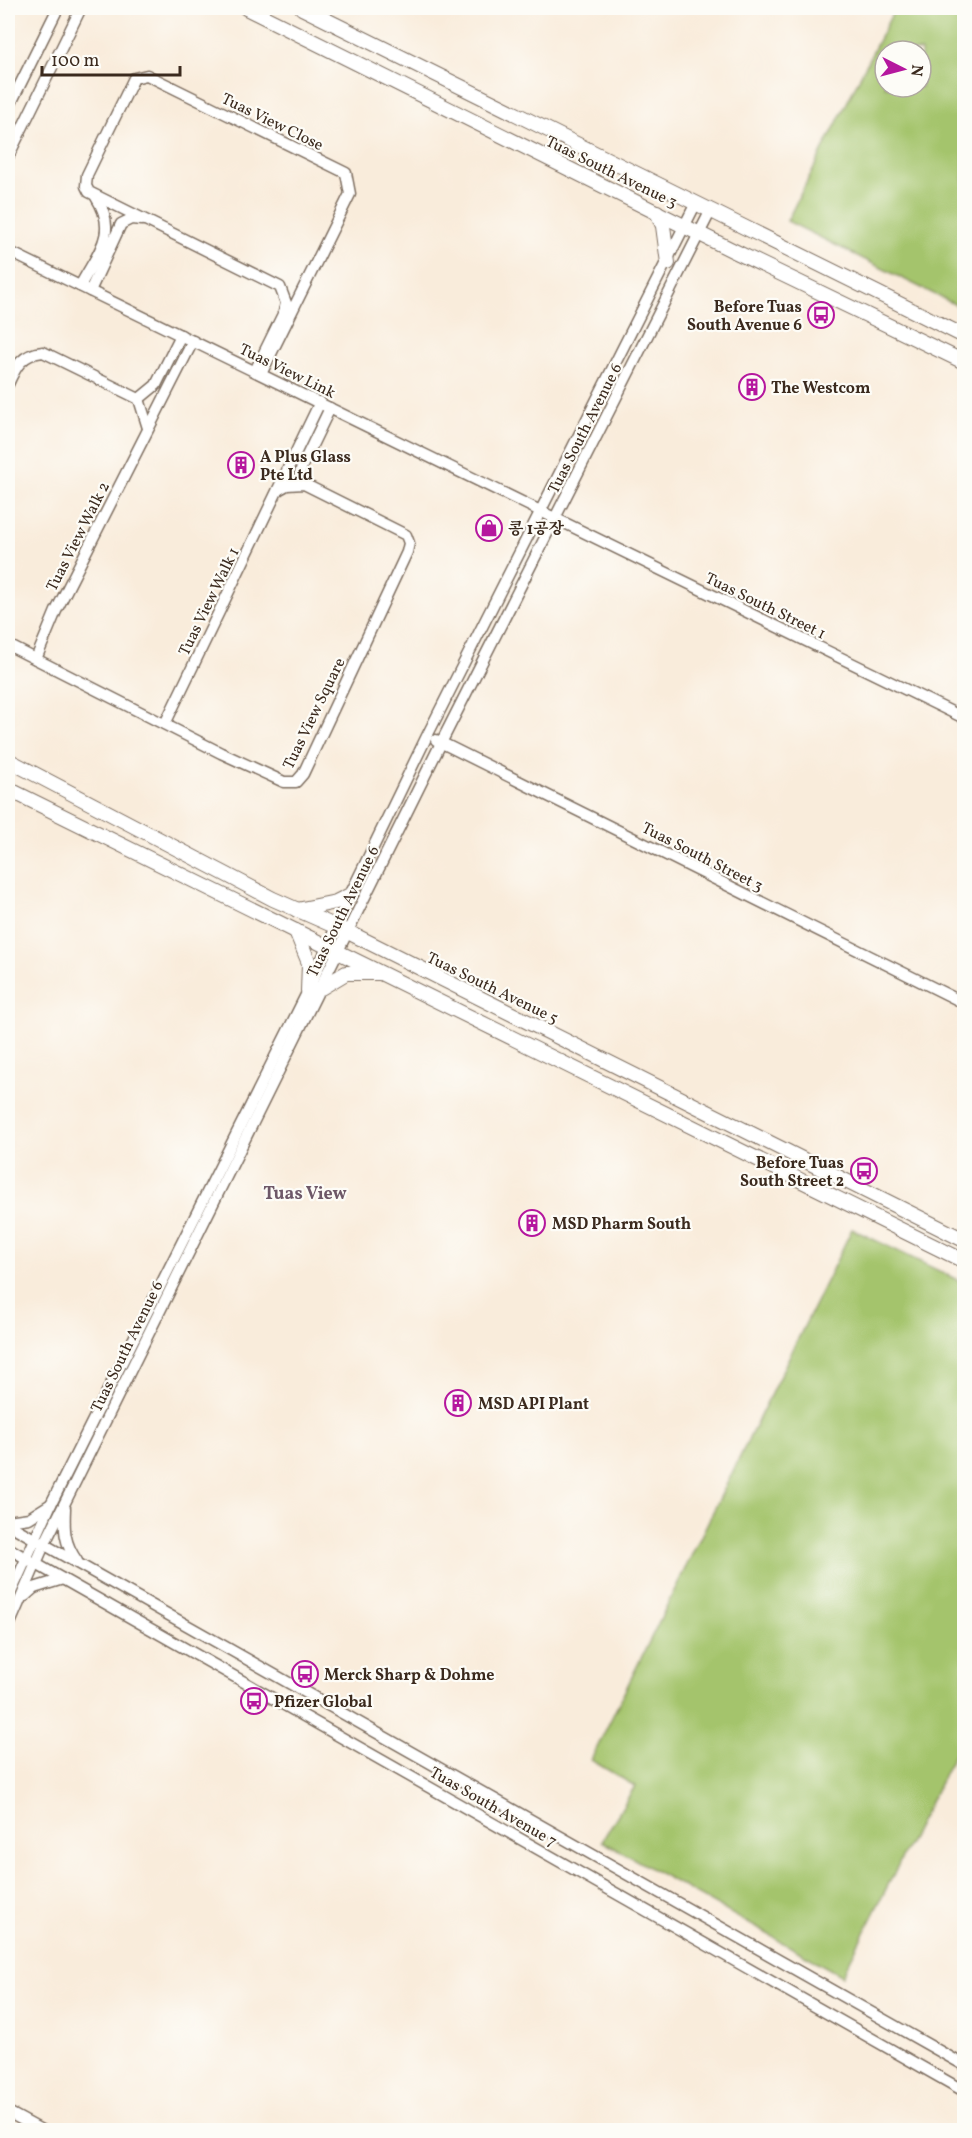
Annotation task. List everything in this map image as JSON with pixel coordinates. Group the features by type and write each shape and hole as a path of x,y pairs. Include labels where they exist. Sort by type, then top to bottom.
{"main road":[{"name":"Tuas South Avenue 3","path":"246,8 964,362"},
{"name":"Tuas South Avenue 3","path":"302,8 964,336"},
{"path":"657,212 663,226 668,263"},
{"name":"Tuas South Avenue 5","path":"8,760 297,910 342,930 964,1240"},
{"path":"8,789 964,1261"},
{"path":"297,910 336,902 350,895"},
{"path":"296,931 309,963 315,989 346,973 384,973"}],"street":[{"path":"8,109 58,8"},
{"path":"8,157 81,8"},
{"name":"Tuas View Close","path":"85,288 107,234 108,223 105,212 86,186 87,175 134,78 147,75 346,173 350,194 258,372"},
{"path":"94,195 280,287 294,288 307,281"},
{"name":"Tuas South Avenue 6","path":"342,930 350,895 427,736 668,263 696,203"},
{"name":"Tuas South Avenue 6","path":"8,1628 44,1545 342,930 441,743 711,210"},
{"path":"85,288 121,224 131,219 145,220"},
{"name":"Tuas View Link","path":"8,251 556,517"},
{"path":"258,372 284,312 286,303 280,287"},
{"path":"139,399 156,385 181,335"},
{"name":"Tuas View Walk 2","path":"36,659 56,611 193,340"},
{"path":"8,384 18,363 29,353 43,352 139,399 148,428"},
{"name":"Tuas View Walk 1","path":"165,724 320,402"},
{"path":"278,490 287,485 304,484 300,474 302,466 330,408"},
{"name":"Tuas View Square","path":"8,645 284,782 296,782 303,774 407,552 409,543 406,535 304,484"},
{"name":"Tuas South Street 1","path":"556,517 964,718"},
{"name":"Tuas South Street 3","path":"427,736 964,1003"},
{"name":"Tuas South Avenue 6","path":"9,1596 51,1504 315,989"},
{"path":"8,1522 29,1518 51,1504"},
{"path":"65,1505 64,1538 67,1547 80,1565"},
{"name":"Tuas South Avenue 7","path":"8,1522 44,1545 964,2065"},
{"name":"Tuas South Avenue 7","path":"8,1548 964,2091"},
{"path":"8,1568 9,1596"},
{"path":"22,1598 34,1588 63,1579"},
{"path":"8,2112 41,2130"}],"green space":[{"path":"895,8 964,8 964,309 787,221 873,51 873,99 933,99 933,39 879,39"},
{"path":"852,1229 964,1283 964,1735 842,1976 602,1841 635,1786 591,1760"}],"place":[{"name":"Before Tuas South Avenue 6","path":"821,315"},
{"name":"The Westcom","path":"752,387"},
{"name":"A Plus Glass Pte Ltd","path":"241,465"},
{"name":"콩 1공장","path":"489,528"},
{"name":"Before Tuas South Street 2","path":"864,1171"},
{"name":"MSD Pharm South","path":"532,1223"},
{"name":"MSD API Plant","path":"458,1403"},
{"name":"Merck Sharp & Dohme","path":"305,1674"},
{"name":"Pfizer Global","path":"254,1701"}],"district":[{"name":"Tuas View","path":"305,1193"}]}
